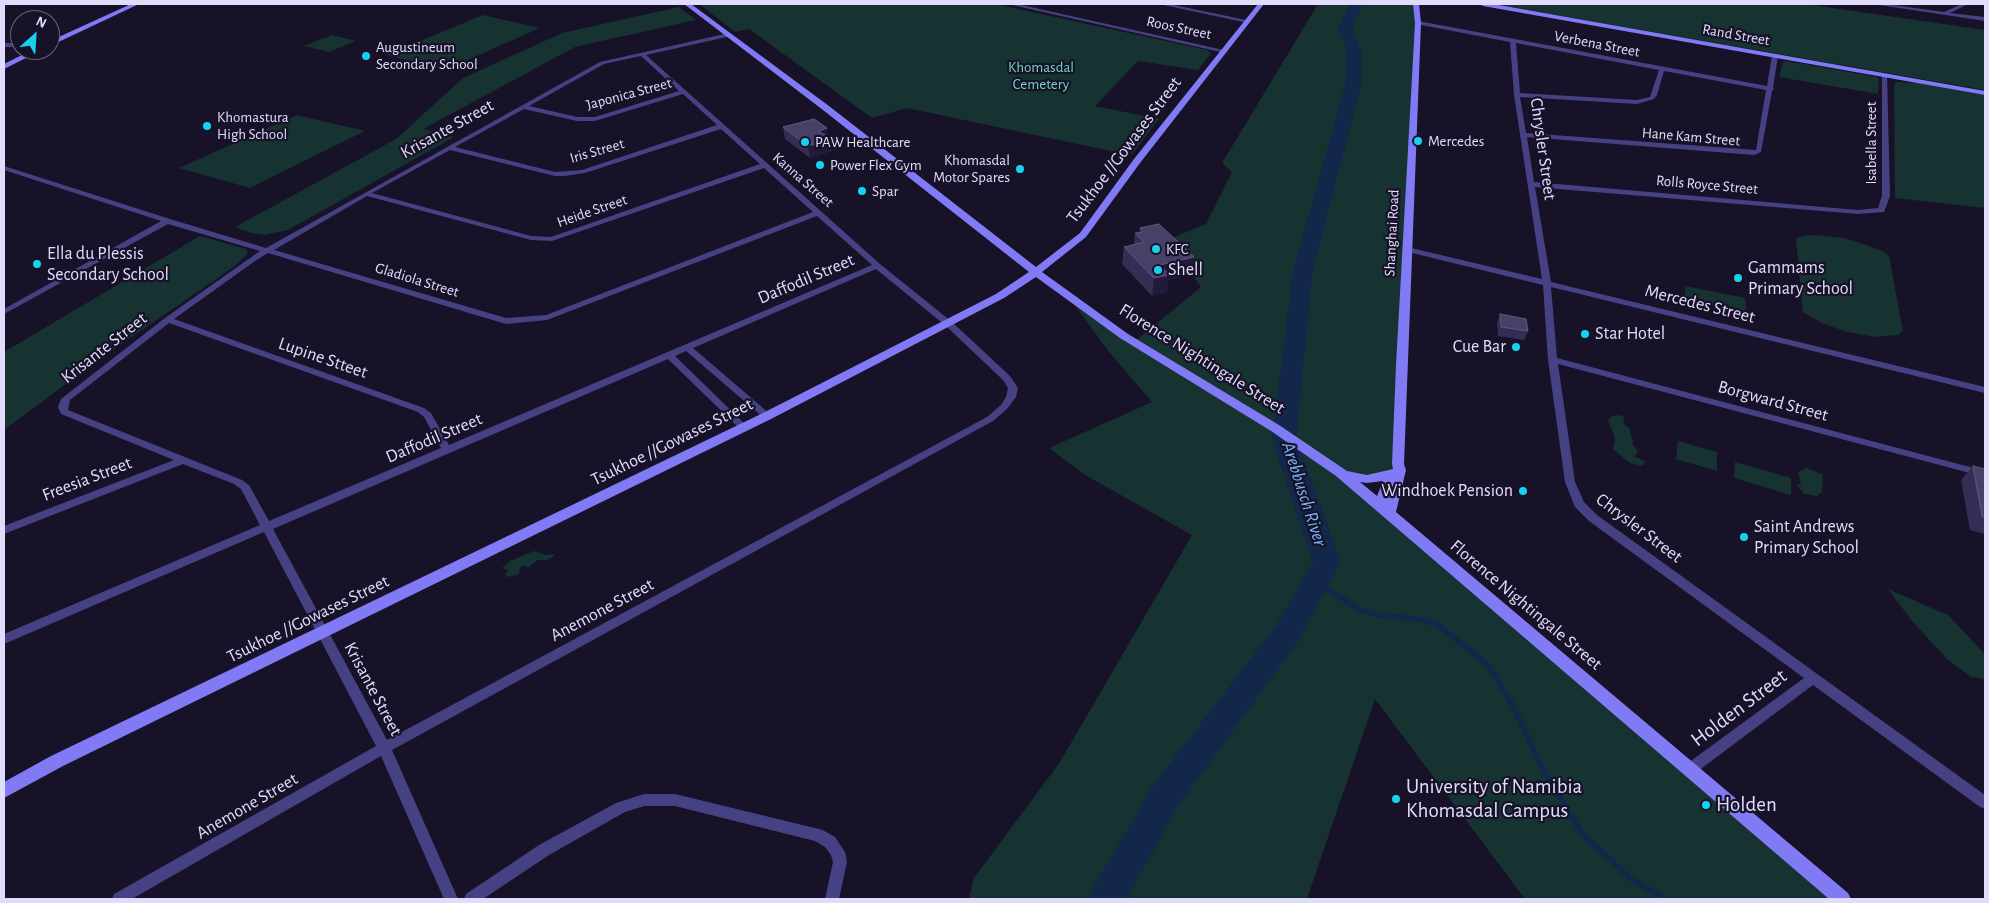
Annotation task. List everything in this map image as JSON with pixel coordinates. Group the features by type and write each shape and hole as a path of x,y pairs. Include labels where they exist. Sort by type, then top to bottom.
{"street":[{"path":"60,39 136,4"},
{"name":"Florence Nightingale Street","path":"687,4 826,108 1036,272 1124,336 1275,428 1340,473 1842,899"},
{"name":"Roos Street","path":"1011,4 1225,51"},
{"path":"1162,4 1248,21"},
{"name":"Tsukhoe //Gowases Street","path":"4,791 57,761 744,428 1000,296 1075,244 1087,231 1137,162 1261,4"},
{"name":"Shanghai Road","path":"1385,510 1400,470 1395,469 1418,23 1416,4"},
{"name":"Rand Street","path":"1483,4 1985,93"},
{"path":"1876,4 1985,19"},
{"path":"1944,13 1966,4"},
{"name":"Verbena Street","path":"1418,23 1770,89"},
{"name":"Krisante Street","path":"451,899 384,748 268,527 243,485 64,412 63,407 66,399 168,320 268,249 366,194 602,63 729,35"},
{"name":"Chrysler Street","path":"1512,40 1517,95 1547,284 1553,360 1570,482 1579,504 1593,518 1985,803"},
{"name":"Kanna Street","path":"642,54 877,266 948,324"},
{"name":"Hane Kam Street","path":"1524,135 1754,153 1759,151 1775,56"},
{"path":"4,67 18,60"},
{"path":"1517,95 1637,102 1652,98 1662,69"},
{"name":"Isabella Street","path":"1881,210 1886,196 1885,76"},
{"name":"Japonica Street","path":"522,107 577,119 595,119 683,92"},
{"name":"Iris Street","path":"449,148 555,174 565,174 583,172 722,126"},
{"name":"Heide Street","path":"366,194 531,238 552,239 765,164"},
{"name":"Gladiola Street","path":"4,168 167,221 268,249 492,318 519,321 546,317 818,212"},
{"name":"Rolls Royce Street","path":"1530,184 1858,212 1881,210"},
{"path":"4,312 167,221"},
{"name":"Mercedes Street","path":"1407,249 1985,390"},
{"name":"Daffodil Street","path":"4,639 877,266"},
{"name":"Lupine Stteet","path":"168,320 421,410 428,416 447,451"},
{"name":"Anemone Street","path":"119,899 384,748 990,420 1004,406 1013,388 1007,378 948,324"},
{"path":"688,348 767,416"},
{"path":"670,356 744,428"},
{"name":"Borgward Street","path":"1553,360 1985,474"},
{"name":"Freesia Street","path":"4,530 183,460"},
{"path":"1340,473 1367,480 1384,477 1395,469"},
{"name":"Holden Street","path":"1690,770 1812,679"},
{"path":"471,899 544,850 621,807 644,800 675,800 818,835 830,842 838,852 840,862 832,899"}],"green space":[{"name":"Khomasdal Cemetery","path":"699,4 995,4 1207,50 1211,53 1198,70 1138,61 1095,106 1159,119 1133,153 1125,154 907,108 872,118 749,29 735,32"},
{"path":"1318,4 1416,4 1418,23 1398,464 1392,473 1355,478 1842,899 1525,899 1375,699 1307,899 969,899 974,878 1060,762 1192,535 1085,475 1049,448 1152,402 1109,352 1067,294 1134,342 1201,287 1167,240 1206,224 1232,172 1222,163"},
{"path":"1493,4 1805,4 1985,30 1985,90"},
{"path":"679,7 696,20 575,47 423,129 454,137 288,230 265,235 251,233 235,227 396,139 463,78 562,33"},
{"path":"483,15 540,28 445,70 386,55"},
{"path":"332,35 356,41 329,52 304,46"},
{"path":"1787,61 1877,77 1879,79 1878,94 1779,77 1783,62"},
{"path":"1896,82 1920,83 1985,95 1985,208 1895,198 1894,85"},
{"path":"297,115 365,131 250,188 179,168"},
{"path":"1815,235 1843,238 1864,244 1889,256 1903,331 1898,335 1875,337 1847,332 1822,323 1803,312 1796,239 1802,236"},
{"path":"200,236 246,249 248,253 235,266 97,361 4,430 4,352"},
{"path":"1685,286 1745,298 1746,313 1685,300"},
{"path":"1619,415 1625,417 1623,423 1631,430 1634,441 1632,443 1637,450 1637,454 1633,456 1645,461 1641,466 1630,463 1613,449 1615,437 1608,421 1612,416"},
{"path":"1678,441 1717,452 1717,471 1676,459"},
{"path":"1735,462 1791,478 1791,495 1734,478"},
{"path":"1807,468 1823,475 1822,492 1817,496 1804,494 1797,485 1801,484 1798,472"},
{"path":"534,551 545,555 554,554 554,556 547,560 538,560 529,567 522,566 518,575 507,577 505,573 509,571 502,568 510,561"},
{"path":"1888,589 1948,615 1985,654 1985,679 1971,677 1947,659 1912,621"}],"building":[{"path":"814,119 827,128 819,131 831,139 808,146 783,127"},
{"path":"1159,224 1194,257 1160,265 1169,275 1154,278 1124,247 1144,242 1135,233 1143,232 1140,228"},
{"path":"1500,314 1526,319 1528,331 1501,327"},
{"path":"1973,466 1985,469 1985,517 1982,516"}],"waterway":[{"name":"Arebbusch River","path":"1107,899 1164,798 1286,635 1327,562 1284,439 1303,270 1353,86 1354,50 1345,28 1356,4"},
{"path":"1317,583 1359,609 1376,615 1418,619 1437,624 1488,665 1513,706 1545,773 1581,832 1631,879 1667,899"}],"place":[{"name":"Augustineum Secondary School","path":"366,56"},
{"name":"Khomastura High School","path":"207,126"},
{"name":"Mercedes","path":"1418,141"},
{"name":"PAW Healthcare","path":"805,142"},
{"name":"Power Flex Gym","path":"820,165"},
{"name":"Khomasdal Motor Spares","path":"1020,169"},
{"name":"Spar","path":"862,191"},
{"name":"KFC","path":"1156,249"},
{"name":"Ella du Plessis Secondary School","path":"37,264"},
{"name":"Shell","path":"1158,270"},
{"name":"Gammams Primary School","path":"1738,278"},
{"name":"Star Hotel","path":"1585,334"},
{"name":"Cue Bar","path":"1516,347"},
{"name":"Windhoek Pension","path":"1523,491"},
{"name":"Saint Andrews Primary School","path":"1744,537"},
{"name":"University of Namibia Khomasdal Campus","path":"1396,799"},
{"name":"Holden","path":"1706,805"}]}
